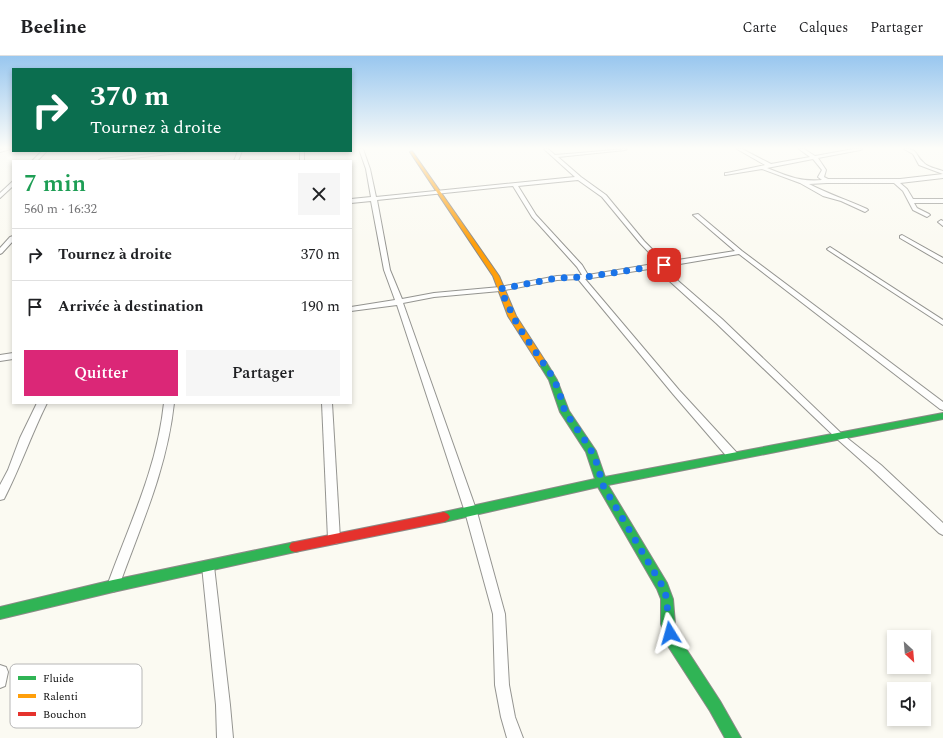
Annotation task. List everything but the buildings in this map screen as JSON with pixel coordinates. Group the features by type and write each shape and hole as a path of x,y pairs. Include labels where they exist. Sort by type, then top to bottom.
{"street":[{"path":"370,181 378,232 387,270 471,512 499,614 502,685 508,717 514,738"},
{"path":"432,181 496,276 500,289 518,326 550,373 558,388 565,412 589,446 599,468 601,482 663,587 667,599 668,624 673,641 715,706 733,738"},
{"path":"352,201 548,181"},
{"path":"583,181 604,196 660,265 839,436 880,470 943,530"},
{"path":"796,181 825,195 843,200 865,210"},
{"path":"799,182 895,181 904,190 915,209 927,216"},
{"path":"0,196 12,184"},
{"path":"514,184 534,216 580,266 583,277 676,392 733,456"},
{"path":"911,201 943,201"},
{"path":"696,215 740,252 943,407"},
{"path":"902,237 943,261"},
{"path":"0,239 12,238"},
{"path":"0,252 12,238"},
{"path":"830,249 943,323"},
{"path":"352,309 434,295 500,289 557,278 583,277 740,252"},
{"path":"0,358 12,356"},
{"path":"0,496 13,470 24,438 41,404"},
{"path":"113,586 127,546 149,492 158,464 166,427 169,404"},
{"path":"327,404 334,539"},
{"path":"0,613 113,586 334,539 471,512 601,482 943,416"},
{"path":"208,566 225,738"}],"traffic: fast":[{"path":"543,364 553,380 565,412 591,451 601,482 663,587 667,599 668,624 673,641 715,706 733,738"},
{"path":"444,517 601,482 943,416"},
{"path":"0,613 113,586 295,547"}],"traffic: slow":[{"path":"432,181 496,276 512,316 543,364"}],"traffic: jam":[{"path":"295,547 444,517"}],"route":[{"path":"664,265 586,277 557,278 500,289 512,317 535,354 550,373 558,388 565,412 589,446 599,468 601,482 663,587 667,599 668,624 670,633"}]}
